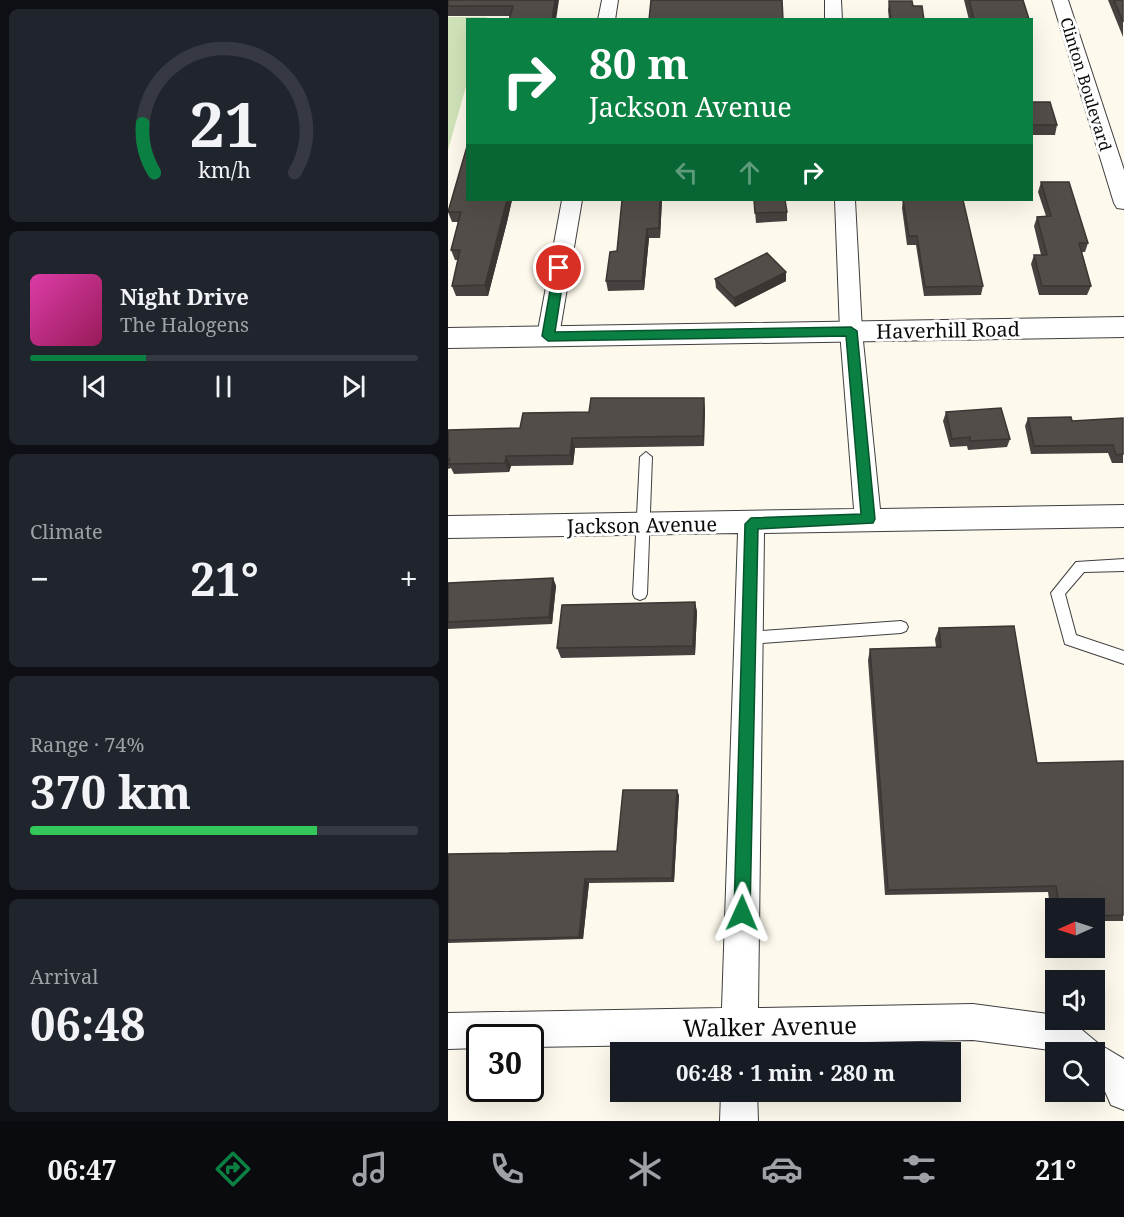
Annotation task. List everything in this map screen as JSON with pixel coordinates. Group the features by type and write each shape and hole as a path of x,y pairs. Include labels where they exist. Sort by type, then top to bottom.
{"street":[{"path":"606,18 610,0"},
{"path":"833,0 834,18"},
{"name":"Clinton Boulevard","path":"1060,0 1123,203"},
{"path":"548,336 572,201"},
{"path":"845,201 851,331 868,519"},
{"name":"Haverhill Road","path":"448,338 1123,327"},
{"name":"Jackson Avenue","path":"448,527 751,524 868,519 1123,516"},
{"path":"739,1040 751,524"},
{"name":"Walker Avenue","path":"448,1031 739,1040 973,1022 1057,1033 1070,1042"},
{"path":"1105,1068 1117,1076 1123,1092"},
{"path":"739,1102 739,1121"}],"lane":[{"path":"640,594 646,457"},
{"path":"1123,565 1081,566 1058,593 1070,639 1123,658"},
{"path":"749,638 901,627"}],"green space":[{"path":"448,17 487,17 466,18 466,87 448,150"}],"building":[{"path":"448,0 555,0 552,18 510,18 513,6 448,6"},
{"path":"651,0 782,0 783,18 649,18"},
{"path":"969,0 1023,0 1029,18 974,18"},
{"path":"1114,0 1123,0 1123,22"},
{"path":"889,1 912,1 913,6 922,6 924,18 891,18"},
{"path":"1033,102 1050,102 1057,125 1033,125"},
{"path":"466,150 466,201 507,201 485,285 452,286 460,250 451,250 461,212 448,212"},
{"path":"1041,182 1069,182 1088,243 1079,243 1091,286 1042,286 1034,255 1047,255 1037,217 1051,216"},
{"path":"622,201 660,201 659,228 647,229 642,281 606,281 610,252 617,251"},
{"path":"754,201 785,201 787,212 755,213"},
{"path":"903,201 963,201 983,286 925,287 917,236 909,236"},
{"path":"767,253 786,272 734,298 715,279"},
{"path":"591,398 704,398 703,436 572,438 570,455 506,456 505,463 448,464 450,459 448,459 448,430 520,428 523,413 589,412"},
{"path":"1001,408 1010,439 970,441 970,437 952,439 946,412"},
{"path":"1071,417 1072,421 1123,418 1123,454 1116,455 1113,445 1034,446 1028,418"},
{"path":"553,578 549,617 448,622 448,583"},
{"path":"695,602 693,646 557,648 562,605"},
{"path":"1014,626 1037,763 1123,761 1123,915 1105,916 1105,898 1058,898 1056,886 888,890 870,649 941,647 939,628"},
{"path":"623,790 677,790 672,878 585,879 579,937 448,940 448,854 617,851"}],"route":[{"path":"559,268 548,336 851,331 868,519 751,524 742,913"}]}
